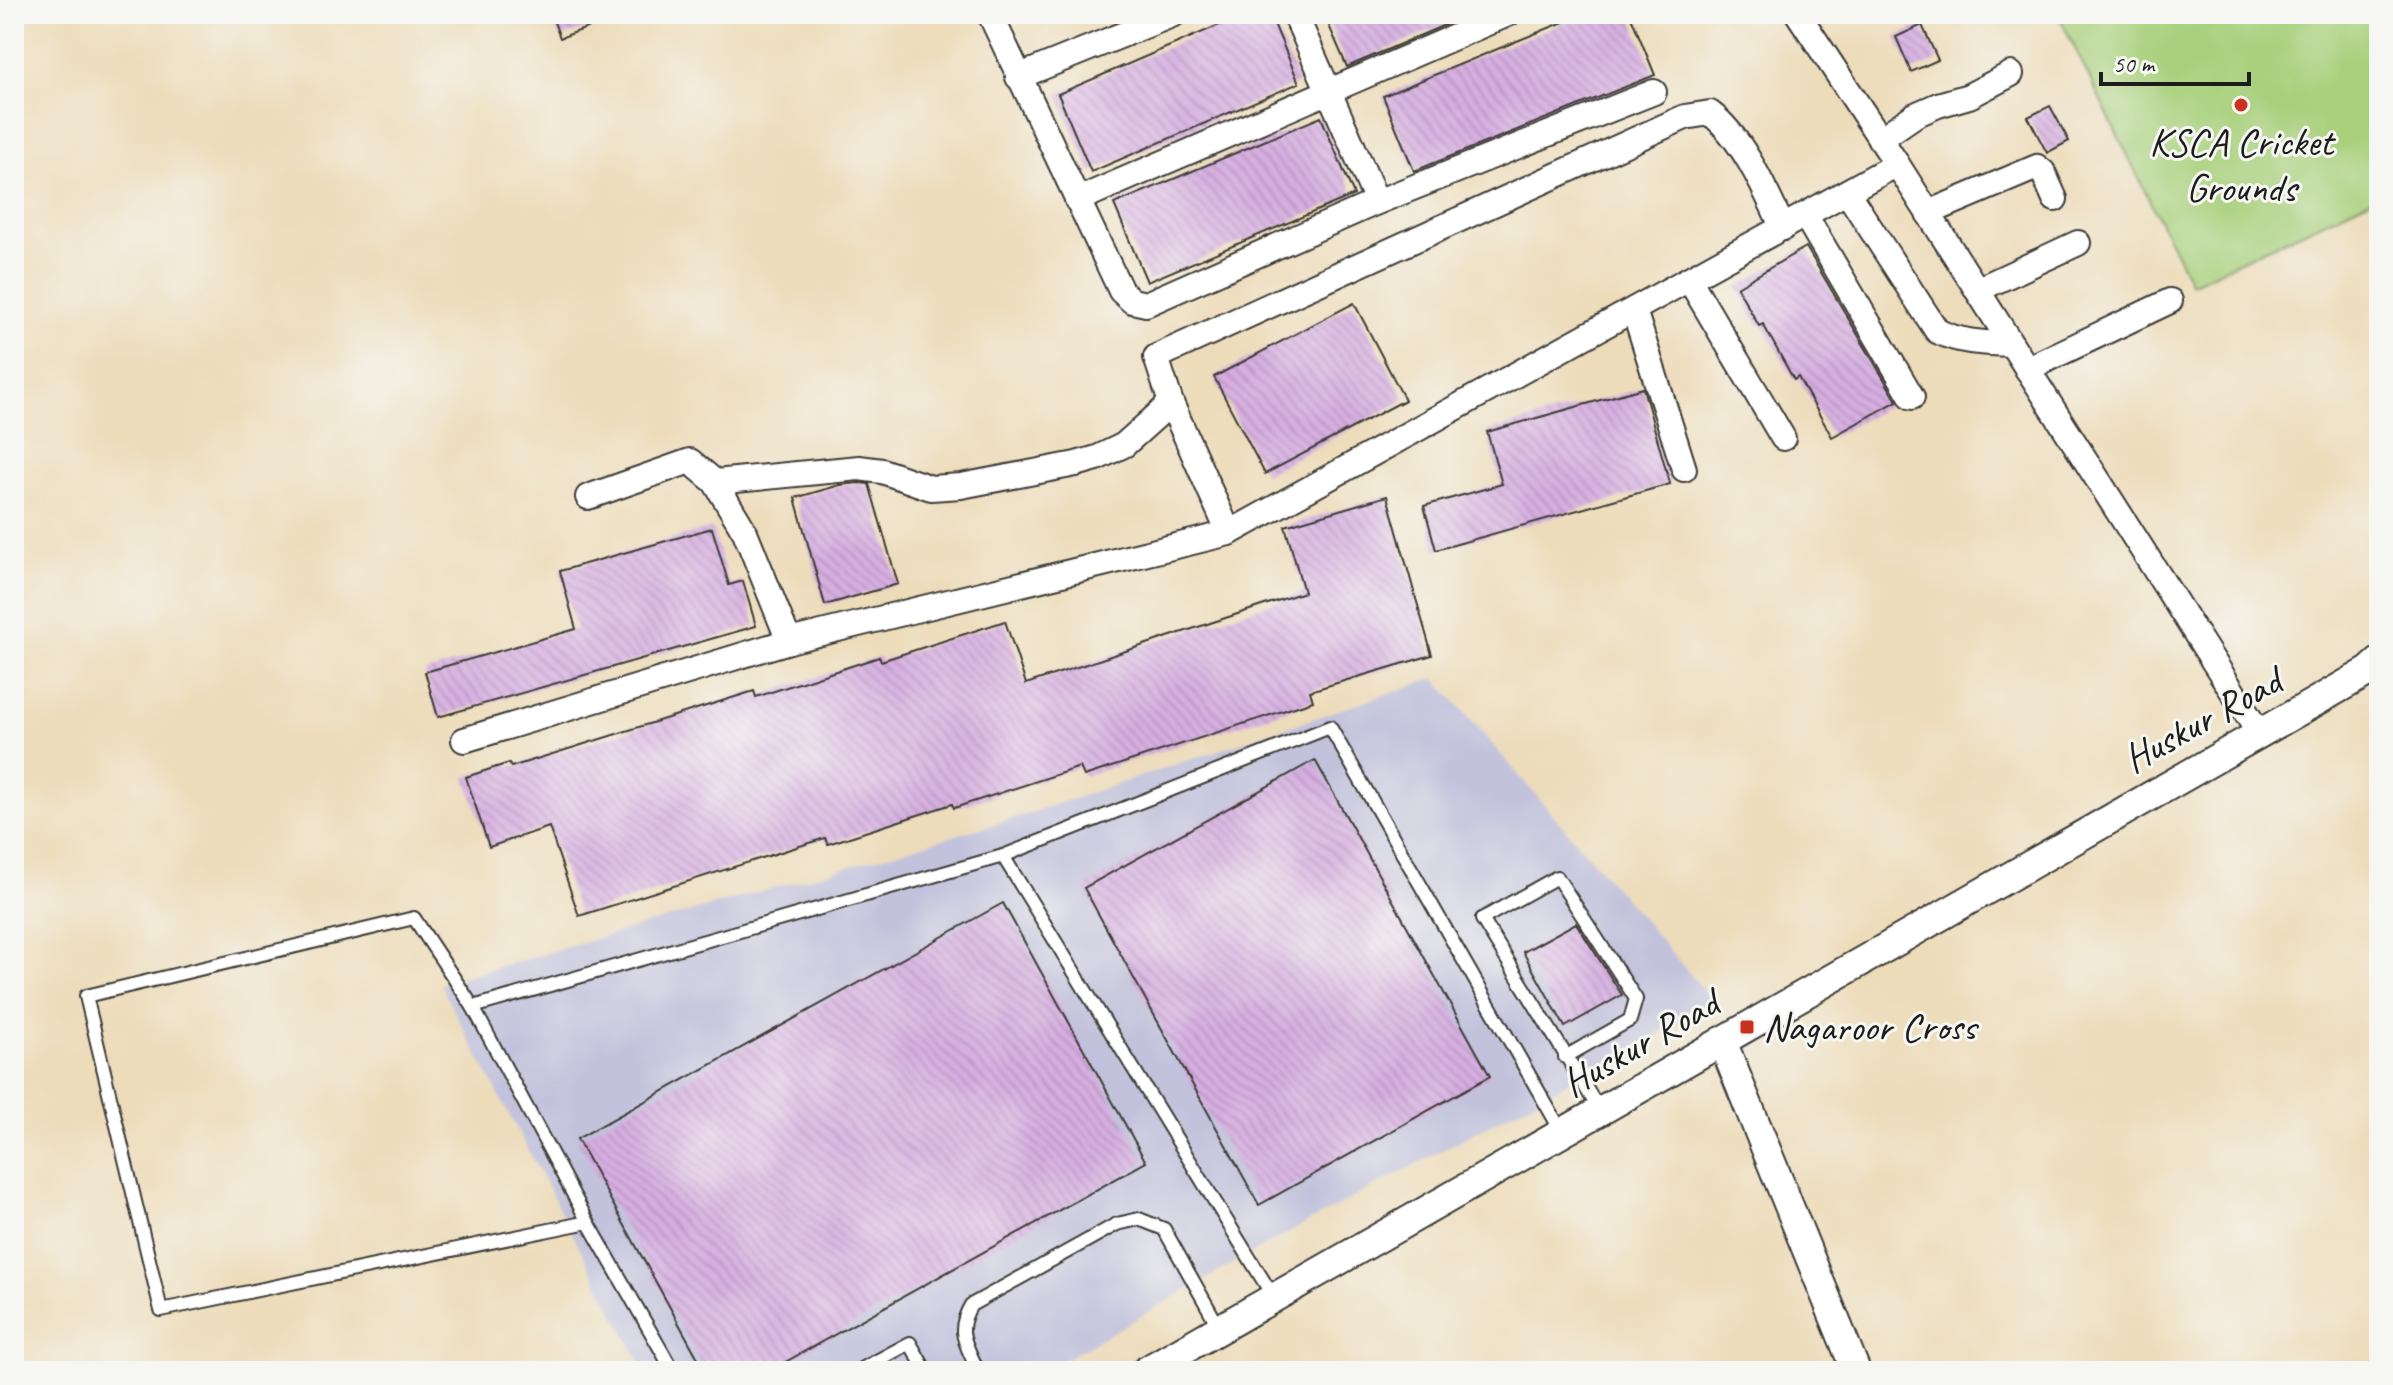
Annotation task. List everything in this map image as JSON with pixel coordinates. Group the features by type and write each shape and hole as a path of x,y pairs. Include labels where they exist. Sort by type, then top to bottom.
{"street":[{"path":"990,14 1121,291 1132,301 1146,304 1377,202 1654,92"},
{"path":"1018,77 1174,14"},
{"path":"1295,14 1377,202"},
{"path":"1077,200 1508,14"},
{"path":"1798,14 2259,733"},
{"path":"1880,139 1915,115 1969,96 2011,74"},
{"path":"1229,533 1171,403 1156,357 1685,117 1710,113 1727,126 1763,184 1783,228"},
{"path":"464,740 789,641 1229,533 1897,164"},
{"path":"1928,213 2037,167 2043,172 2055,199"},
{"path":"1847,192 1937,331 1971,342 2011,344"},
{"path":"1805,215 1912,397"},
{"path":"1977,290 2078,243"},
{"path":"1689,279 1783,438"},
{"path":"2027,369 2170,301"},
{"path":"1634,310 1684,469"},
{"path":"715,482 859,468 882,471 931,488 961,486 1097,458 1124,445 1171,403"},
{"path":"588,497 690,461 715,482 745,532 789,641"},
{"name":"Huskur Road","path":"1146,1371 2369,671 2379,662"},
{"path":"1722,1041 1856,1371"}],"lane":[{"path":"473,1007 1003,856 1330,727 1563,1134"},
{"path":"1003,856 1274,1298"},
{"path":"1565,1057 1630,1020 1636,999 1557,877 1482,919 1565,1057 1600,1111"},
{"path":"588,1222 161,1310 86,996 414,918 473,1007 588,1222 673,1371"},
{"path":"974,1371 977,1369 961,1333 971,1305 1117,1224 1139,1219 1164,1229 1220,1329"},
{"path":"858,1371 910,1343 926,1371"}],"shaded area":[{"path":"1435,678 1715,1003 1273,1241 1044,1371 645,1371 440,984 1019,817"}],"green space":[{"name":"KSCA Cricket Grounds","path":"2058,14 2379,14 2379,196 2191,284"}],"building":[{"path":"551,14 619,14 619,16 560,38"},
{"path":"1245,14 1270,14 1299,83 1091,172 1058,94"},
{"path":"1324,14 1470,14 1347,67"},
{"path":"1583,14 1630,14 1655,75 1414,171 1383,96"},
{"path":"1922,25 1938,60 1911,72 1896,37"},
{"path":"2050,106 2069,141 2047,153 2028,117"},
{"path":"1321,117 1354,195 1147,282 1114,204"},
{"path":"1806,247 1897,401 1832,437 1798,377 1794,380 1763,324 1759,326 1737,287"},
{"path":"1354,303 1405,400 1265,474 1214,377"},
{"path":"1643,388 1670,484 1436,550 1424,506 1502,484 1487,432"},
{"path":"859,483 869,484 898,584 825,605 795,498"},
{"path":"1387,496 1432,655 1310,691 1313,701 1084,776 1080,767 828,844 825,838 579,916 549,827 489,847 466,777 509,763 511,767 754,691 756,697 879,657 881,661 1005,621 1026,684 1304,592 1285,526"},
{"path":"712,528 729,585 743,581 756,626 438,717 425,672 576,629 560,571"},
{"path":"1315,760 1490,1076 1259,1205 1084,888"},
{"path":"1003,903 1146,1162 769,1371 705,1371 577,1139"},
{"path":"1576,923 1622,995 1565,1027 1523,952"}],"place":[{"name":"KSCA Cricket Grounds","path":"2241,105"},
{"name":"Nagaroor Cross","path":"1747,1027"}]}
